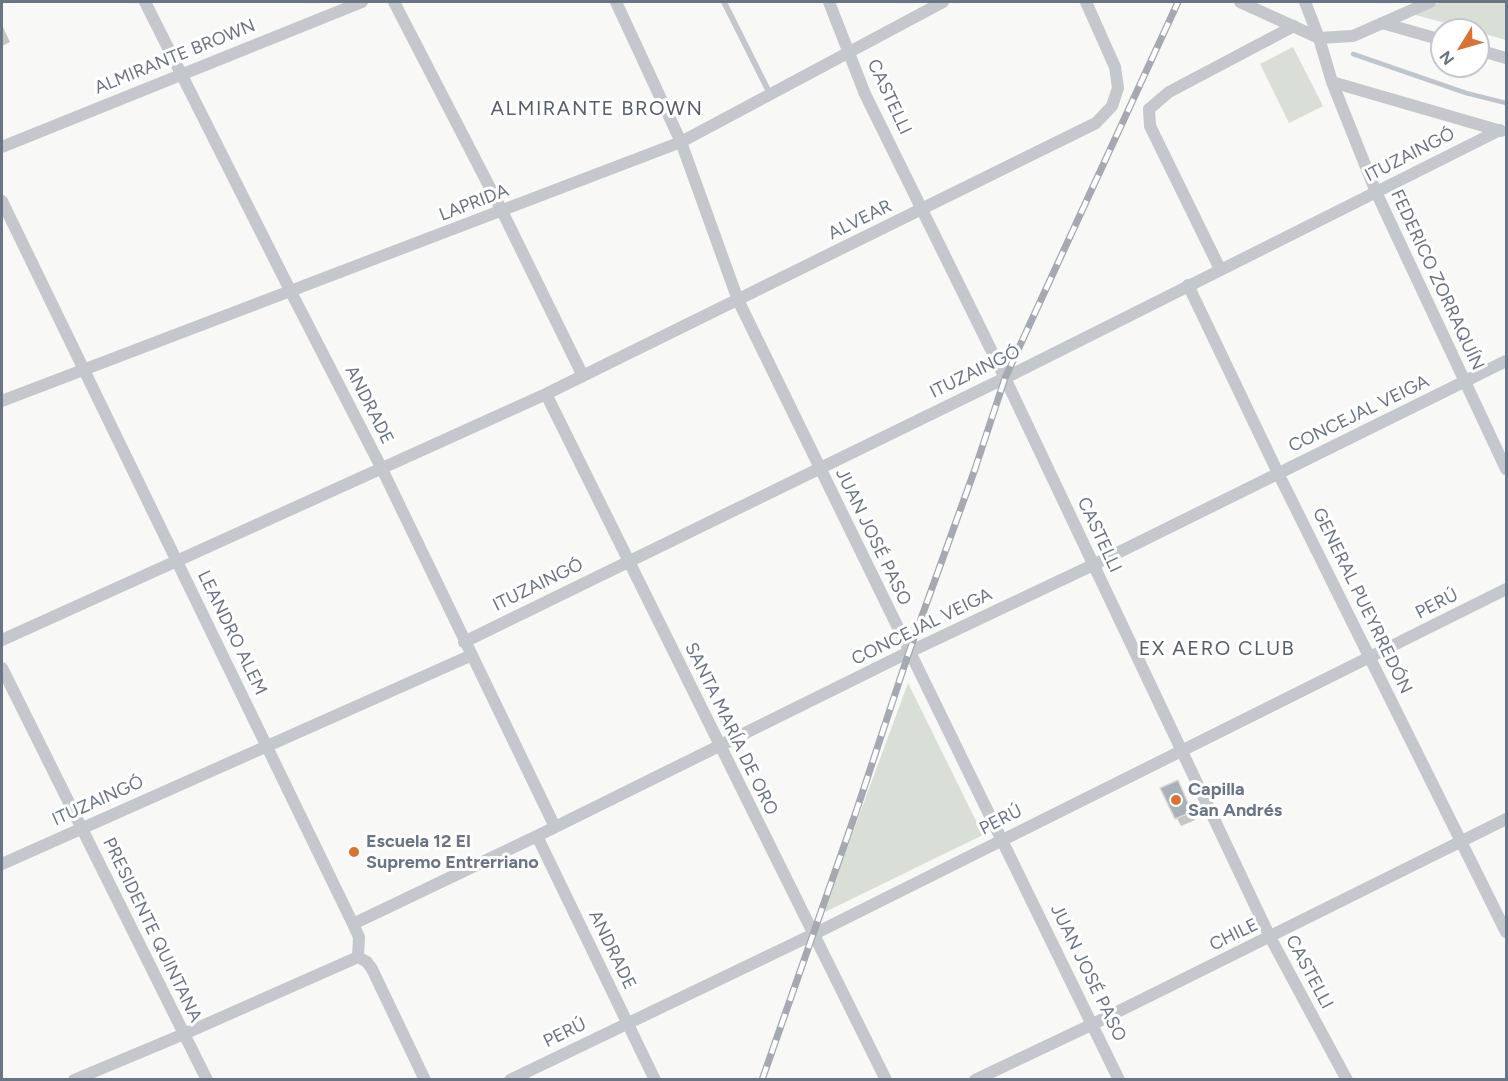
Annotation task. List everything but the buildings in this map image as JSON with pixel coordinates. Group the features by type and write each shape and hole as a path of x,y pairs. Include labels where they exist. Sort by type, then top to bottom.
{"street":[{"name":"ANDRADE","path":"145,2 382,469 555,827"},
{"name":"ALMIRANTE BROWN","path":"2,147 362,2"},
{"path":"394,2 502,211 583,376"},
{"name":"JUAN JOSÉ PASO","path":"616,2 681,142 738,300 1119,1080"},
{"name":"CASTELLI","path":"829,2 865,94 1005,378 1270,937 1347,1080"},
{"name":"LAPRIDA","path":"2,401 681,142 943,2"},
{"name":"ALVEAR","path":"2,640 546,394 1096,123 1112,106 1118,88 1115,67 1086,2"},
{"path":"1240,2 1320,38 1353,36 1430,2"},
{"name":"FEDERICO ZORRAQUÍN","path":"1305,2 1320,38 1332,82 1376,192 1506,469"},
{"path":"1382,23 1430,37"},
{"path":"1220,269 1150,126 1149,109 1169,92 1294,26"},
{"path":"1490,53 1506,58"},
{"path":"1332,82 1503,131"},
{"name":"ITUZAINGÓ","path":"464,642 1005,378 1220,269 1503,131"},
{"name":"LEANDRO ALEM","path":"2,201 353,924 359,937 358,957"},
{"name":"GENERAL PUEYRREDÓN","path":"1188,285 1278,473 1506,932"},
{"name":"CONCEJAL VEIGA","path":"353,924 537,836 909,652 1093,565 1506,361"},
{"name":"SANTA MARÍA DE ORO","path":"546,394 886,1080"},
{"name":"PERÚ","path":"510,1080 812,934 1506,589"},
{"name":"ITUZAINGÓ","path":"2,864 472,655"},
{"name":"PRESIDENTE QUINTANA","path":"2,668 207,1080"},
{"name":"CHILE","path":"975,1080 1506,819"},
{"name":"ANDRADE","path":"537,836 655,1080"},
{"path":"74,1080 358,957 367,962 372,969 425,1080"}],"lane":[{"path":"724,2 770,95"}],"shaded area":[{"path":"1441,2 1506,2 1506,40 1490,35 1490,18 1430,19 1412,14"},
{"path":"1293,47 1323,106 1289,123 1260,64"},
{"path":"908,683 983,835 823,913"}],"waterway":[{"path":"1353,54 1466,93 1506,103"}],"railway":[{"path":"762,1080 1005,378 1178,2"}],"place":[{"name":"Capilla San Andrés","path":"1176,800"},
{"name":"Escuela 12 El Supremo Entrerriano","path":"354,852"}],"district":[{"name":"ALMIRANTE BROWN","path":"597,109"},
{"name":"EX AERO CLUB","path":"1217,649"}]}
